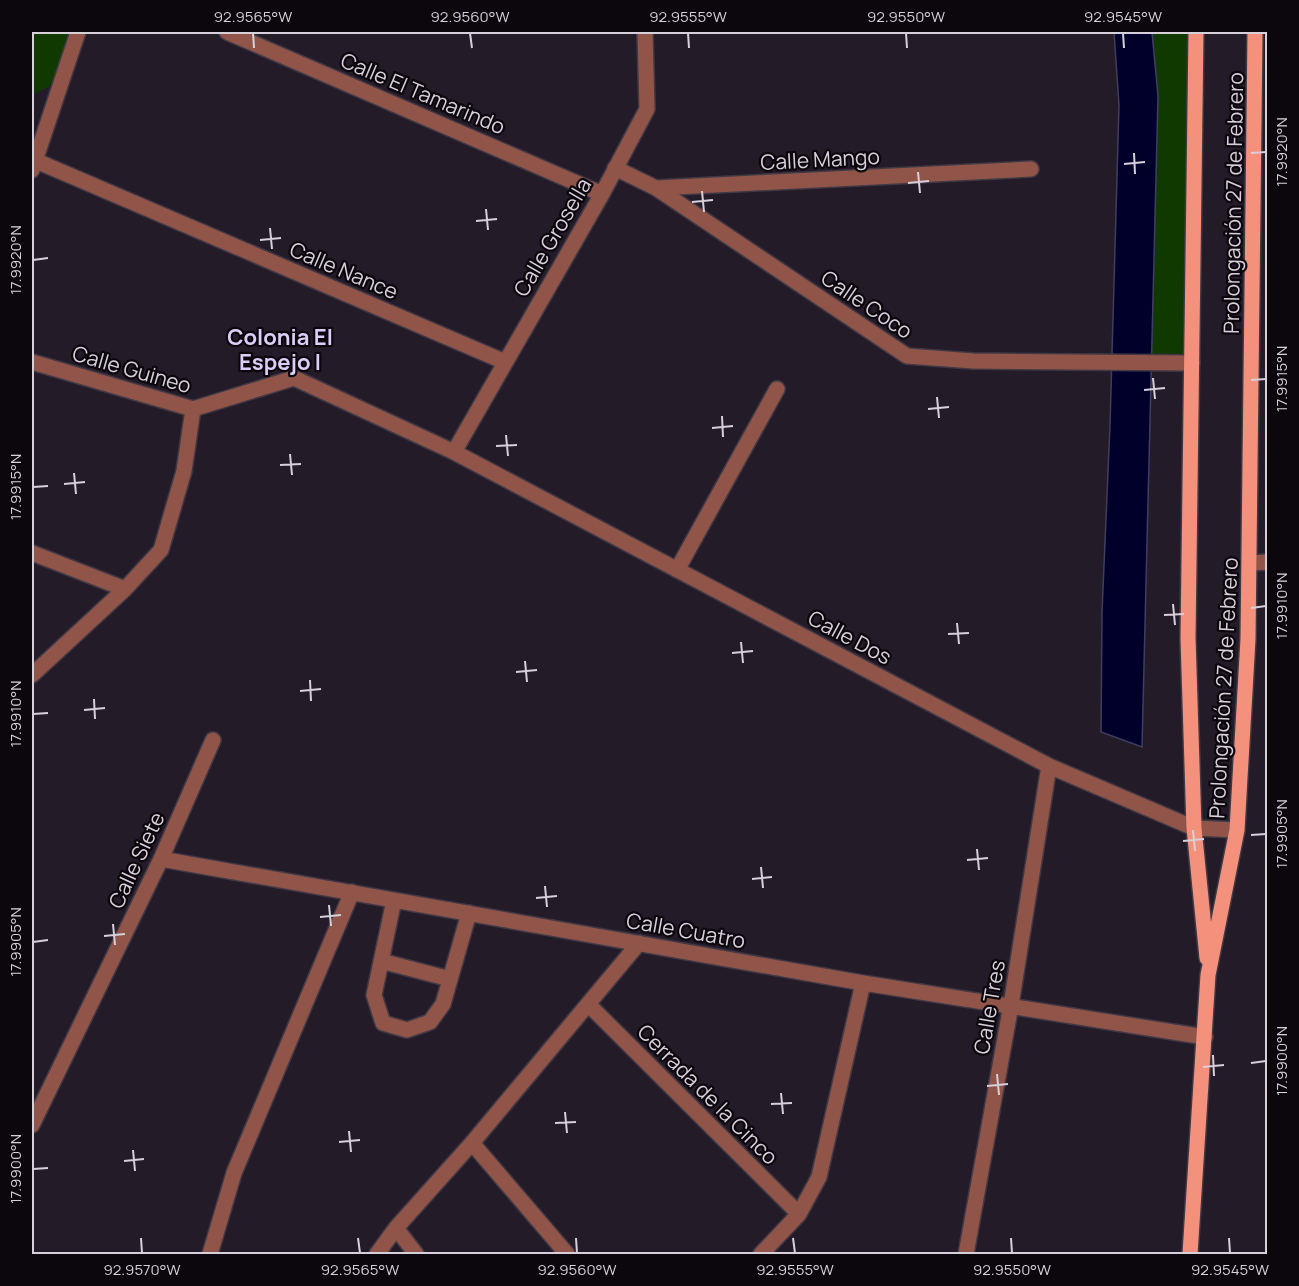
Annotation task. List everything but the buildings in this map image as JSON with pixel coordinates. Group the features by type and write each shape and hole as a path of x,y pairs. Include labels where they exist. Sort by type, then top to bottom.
{"main road":[{"name":"Prolongación 27 de Febrero","path":"1196,32 1188,638 1194,828 1208,975"},
{"name":"Prolongación 27 de Febrero","path":"1208,975 1237,830 1248,639 1255,32"},
{"path":"1190,1254 1208,975"}],"street":[{"path":"33,165 78,32"},
{"name":"Calle El Tamarindo","path":"227,32 602,194"},
{"name":"Calle Grosella","path":"454,452 602,194 647,109 645,32"},
{"name":"Calle Nance","path":"33,165 505,362"},
{"name":"Calle Mango","path":"615,168 656,188 1031,169"},
{"name":"Calle Coco","path":"656,188 907,356 974,361 1192,363"},
{"name":"Calle Guineo","path":"32,362 193,409 294,378 454,452"},
{"path":"677,570 777,389"},
{"path":"32,675 125,588 161,550 184,471 193,409"},
{"name":"Calle Dos","path":"454,452 1049,765 1194,828 1237,830"},
{"path":"32,553 125,588"},
{"path":"1250,563 1268,562"},
{"name":"Calle Siete","path":"32,1125 161,859 213,740"},
{"name":"Calle Tres","path":"966,1254 1011,1005 1049,765"},
{"name":"Calle Cuatro","path":"161,859 863,983 1205,1037"},
{"path":"210,1254 234,1173 352,892"},
{"path":"394,900 374,995 383,1023 407,1030 430,1022 443,1004 469,913"},
{"path":"377,1254 396,1228 472,1143 639,943"},
{"path":"381,961 450,979"},
{"path":"761,1254 799,1214 819,1177 863,983"},
{"name":"Cerrada de la Cinco","path":"588,1004 799,1214"},
{"path":"472,1143 567,1254"},
{"path":"396,1228 416,1254"}],"green space":[{"path":"32,32 78,32 62,80 32,95"},
{"path":"1152,32 1196,32 1192,363 1151,363 1158,96"}],"water":[{"path":"1114,32 1152,32 1158,96 1142,747 1101,732 1102,612 1119,105"}],"district":[{"name":"Colonia El Espejo I","path":"280,350"}]}
